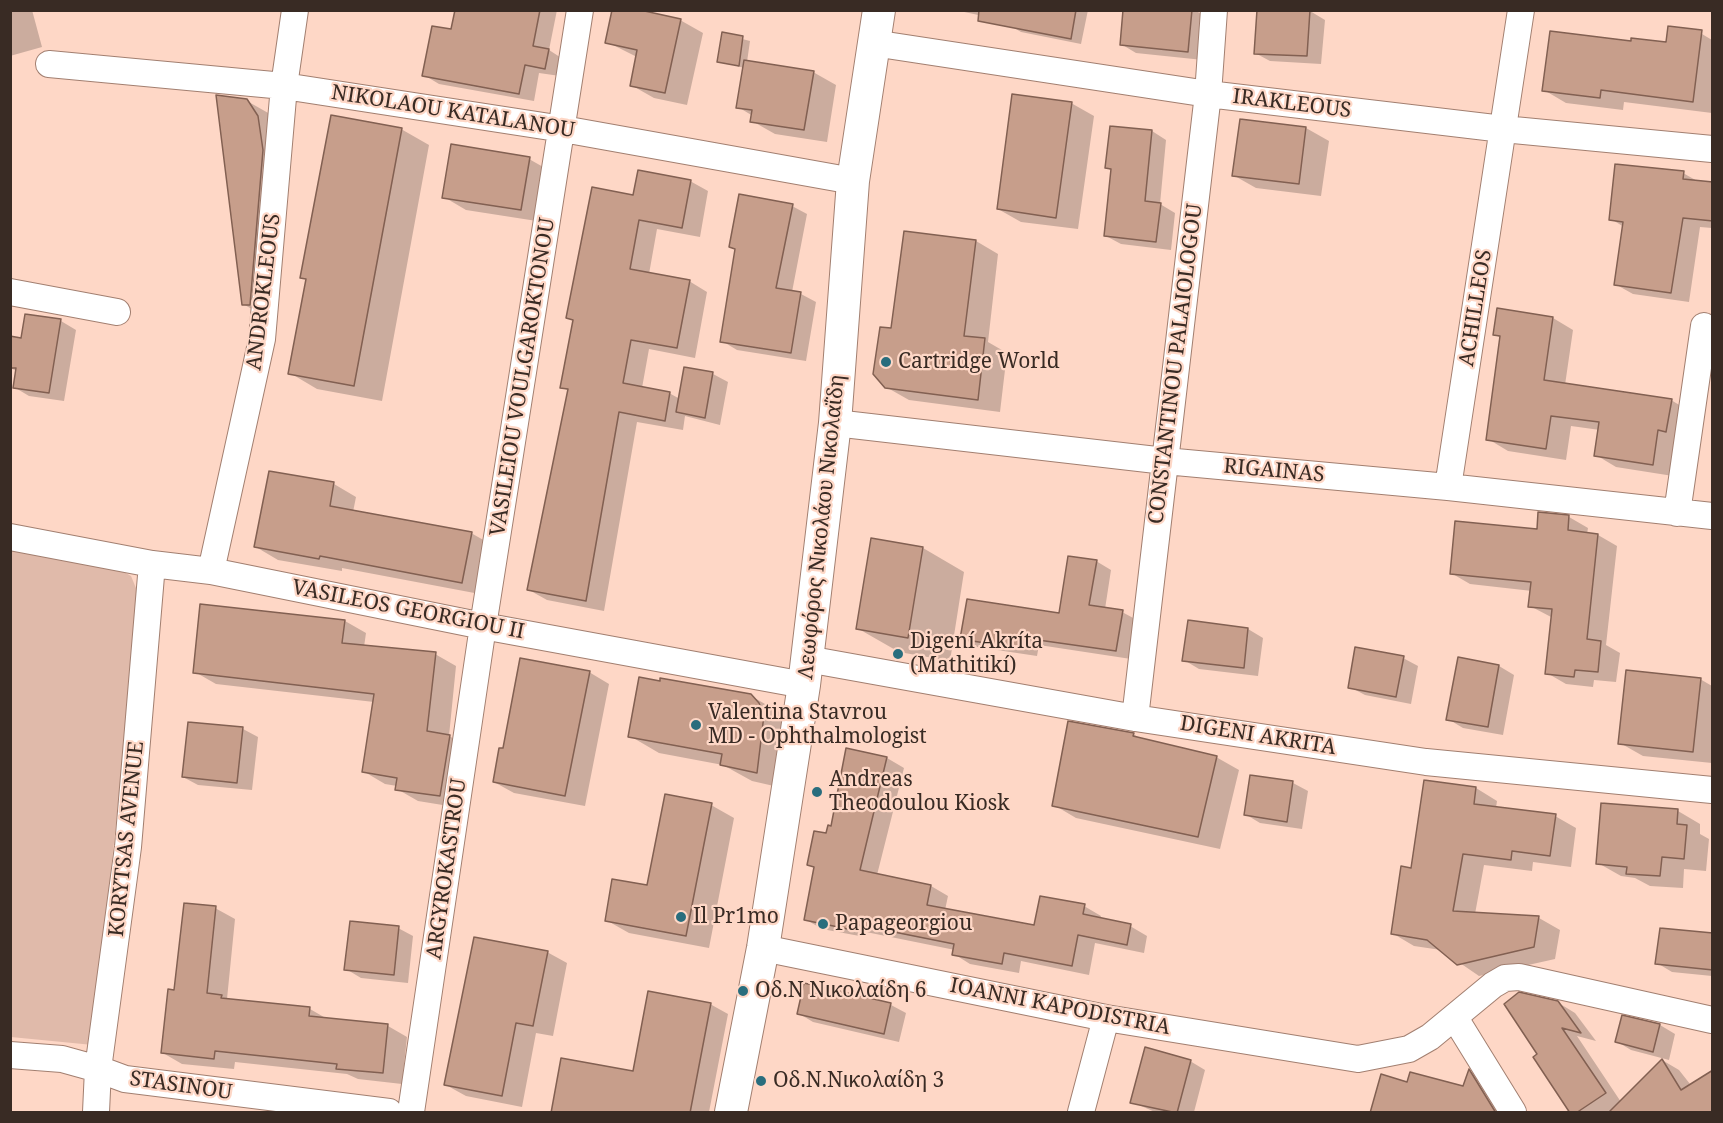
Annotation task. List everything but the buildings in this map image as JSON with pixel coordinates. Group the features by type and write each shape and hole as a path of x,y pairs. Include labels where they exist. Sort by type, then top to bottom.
{"street":[{"name":"ANDROKLEOUS","path":"211,571 262,339 284,86 295,10"},
{"name":"VASILEIOU VOULGAROKTONOU","path":"483,626 580,10"},
{"name":"Λεωφόρος Νικολάου Νικολαΐδη","path":"731,1113 763,948 806,672 836,423 853,181 879,10"},
{"name":"CONSTANTINOU PALAIOLOGOU","path":"1135,718 1208,94 1214,10"},
{"name":"ACHILLEOS","path":"1448,487 1521,10"},
{"name":"IRAKLEOUS","path":"873,43 1208,94 1503,129 1713,149"},
{"name":"NIKOLAOU KATALANOU","path":"49,64 284,86 563,129 853,181"},
{"path":"10,292 117,312"},
{"path":"1677,513 1704,326"},
{"name":"RIGAINAS","path":"836,423 1165,461 1448,487 1713,516"},
{"name":"VASILEOS GEORGIOU II","path":"10,537 152,564 211,571 483,626 806,672"},
{"name":"KORYTSAS AVENUE","path":"96,1113 98,1069 128,847 152,564"},
{"name":"ARGYROKASTROU","path":"411,1113 483,626"},
{"name":"DIGENI AKRITA","path":"806,672 1426,762 1713,790"},
{"name":"IOANNI KAPODISTRIA","path":"763,948 1106,1018 1358,1059 1408,1049 1430,1037 1455,1018"},
{"path":"1513,1113 1455,1018 1493,985 1505,978 1519,977 1713,1020"},
{"path":"1081,1113 1106,1018"},
{"name":"STASINOU","path":"10,1055 62,1059 125,1079 389,1113"}],"shaded area":[{"path":"11,550 117,568 131,576 138,593 93,1045 11,1037"}],"place":[{"name":"Cartridge World","path":"886,362"},
{"name":"Digení Akríta (Mathitikí)","path":"898,654"},
{"name":"Valentina Stavrou MD - Ophthalmologist","path":"696,725"},
{"name":"Andreas Theodoulou Kiosk","path":"817,792"},
{"name":"Il Pr1mo","path":"681,917"},
{"name":"Papageorgiou","path":"823,924"},
{"name":"Οδ.Ν Νικολαίδη 6","path":"743,991"},
{"name":"Οδ.Ν.Νικολαίδη 3","path":"761,1081"}]}
